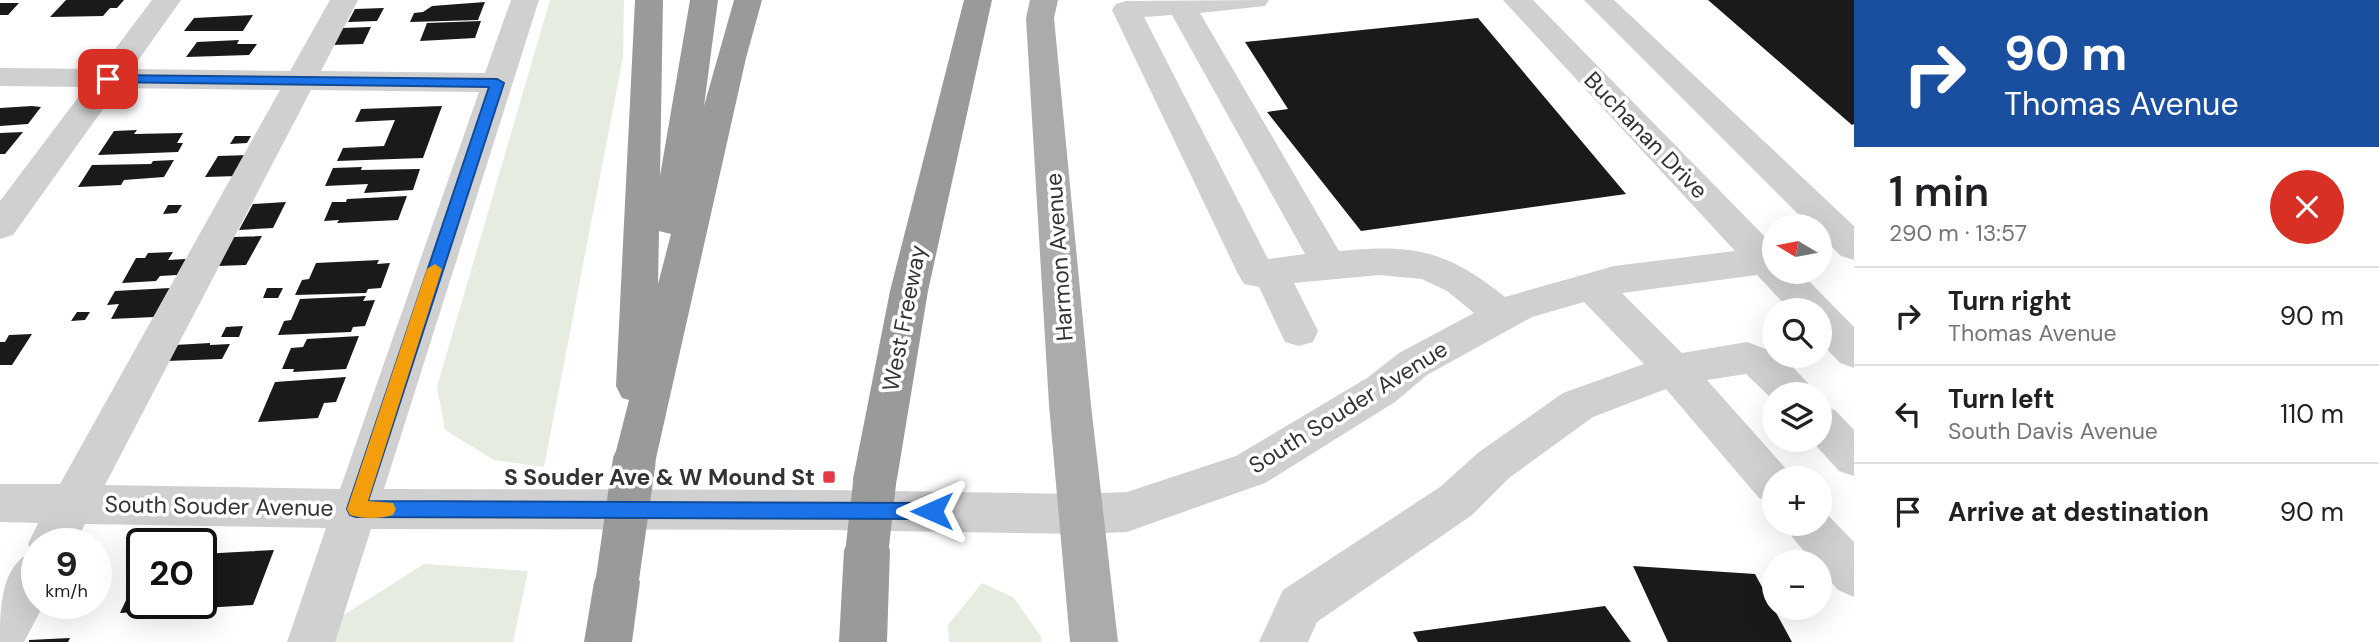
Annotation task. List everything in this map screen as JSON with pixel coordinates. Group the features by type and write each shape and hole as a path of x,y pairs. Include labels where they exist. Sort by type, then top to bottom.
{"highway":[{"path":"634,463 649,0"},
{"path":"608,642 704,0"},
{"path":"634,463 731,58 748,0"},
{"name":"West Freeway","path":"863,642 867,550 875,480 909,291 978,0"}],"main road":[{"name":"Harmon Avenue","path":"1044,0 1041,31 1070,405 1094,642"}],"street":[{"path":"0,226 167,0"},
{"path":"60,528 344,0"},
{"path":"311,642 525,0"},
{"path":"1255,0 1126,10 1257,274 1381,262 1418,263 1447,273 1502,315"},
{"name":"Buchanan Drive","path":"1517,0 1762,254"},
{"path":"1598,0 1854,247"},
{"path":"1181,5 1330,267"},
{"path":"0,77 497,83"},
{"path":"1832,257 1854,256"},
{"name":"South Souder Avenue","path":"0,503 356,509 826,510 1081,514 1128,512 1250,470 1381,390 1413,364 1520,306 1614,280 1762,266"},
{"path":"1270,273 1299,331"},
{"name":"Buchanan Drive","path":"1790,284 1802,298"},
{"path":"1591,286 1636,328 1762,471"},
{"path":"1832,329 1854,352"},
{"path":"1283,642 1300,606 1456,501 1494,465 1578,405 1673,370 1747,358 1764,364 1781,382"},
{"path":"1832,435 1854,458"},
{"path":"1820,536 1854,575"},
{"path":"0,638 21,600"}],"shaded area":[{"path":"550,0 624,0 623,57 544,467 494,460 445,430 437,387"},
{"path":"424,564 528,571 513,642 333,642 342,616"},
{"path":"982,583 1013,597 1041,636 1041,642 949,642 948,625"}],"building":[{"path":"66,0 124,0 117,8 110,8 103,16 50,17"},
{"path":"1708,0 1854,0 1854,124 1852,125"},
{"path":"485,2 478,20 410,22 414,13 423,12 432,6"},
{"path":"0,3 19,3 8,15 0,15"},
{"path":"384,8 377,21 348,22 355,9"},
{"path":"253,15 243,31 184,31 194,18"},
{"path":"1478,18 1626,194 1361,231 1267,112 1288,109 1245,42"},
{"path":"481,21 475,38 420,41 427,23"},
{"path":"371,27 363,44 332,45 341,28"},
{"path":"239,40 237,44 257,44 249,55 186,57 197,42"},
{"path":"442,106 423,158 337,161 343,148 384,146 395,120 355,122 361,109"},
{"path":"41,107 28,124 0,126 0,108"},
{"path":"137,130 134,134 183,133 177,143 183,143 178,152 98,155 114,131"},
{"path":"23,132 5,154 0,154 0,133"},
{"path":"235,136 251,136 247,143 230,144"},
{"path":"249,155 238,176 205,177 218,156"},
{"path":"174,160 164,177 124,180 121,185 78,187 92,165 151,164 153,161"},
{"path":"362,167 361,170 420,169 413,190 364,193 368,184 325,186 333,168"},
{"path":"407,196 398,220 337,223 339,220 324,221 332,202"},
{"path":"286,202 273,228 239,230 253,204"},
{"path":"168,205 182,205 177,213 163,214"},
{"path":"262,236 246,265 217,266 234,237"},
{"path":"173,252 168,260 186,259 177,275 160,276 156,281 122,283 136,258 145,258 148,253"},
{"path":"379,260 377,264 390,263 381,288 368,289 366,293 295,295 302,280 309,279 316,263"},
{"path":"170,288 154,317 111,319 119,304 107,305 115,291"},
{"path":"267,288 283,288 278,298 263,298"},
{"path":"366,296 363,301 375,300 365,326 353,327 351,332 278,335 284,321 291,320 300,299"},
{"path":"77,312 90,312 85,320 71,321"},
{"path":"243,326 239,337 221,337 226,327"},
{"path":"32,334 12,365 0,365 0,342 5,342 9,335"},
{"path":"359,336 346,369 293,372 294,369 282,369 291,348 303,347 307,339"},
{"path":"230,344 222,359 166,361 175,345"},
{"path":"346,377 336,402 324,403 318,418 258,422 275,382"},
{"path":"274,550 253,605 217,607 217,553"},
{"path":"1633,566 1755,574 1762,587 1762,620 1780,620 1792,642 1668,642"},
{"path":"126,600 126,613 120,613"},
{"path":"1605,606 1631,642 1418,642 1413,632"},
{"path":"70,638 68,642 29,642 29,640"}],"slow traffic":[{"path":"387,509 356,509 435,269"}],"place":[{"name":"S Souder Ave & W Mound St","path":"829,477"}],"route":[{"path":"108,79 497,83 356,509 932,511"}]}
